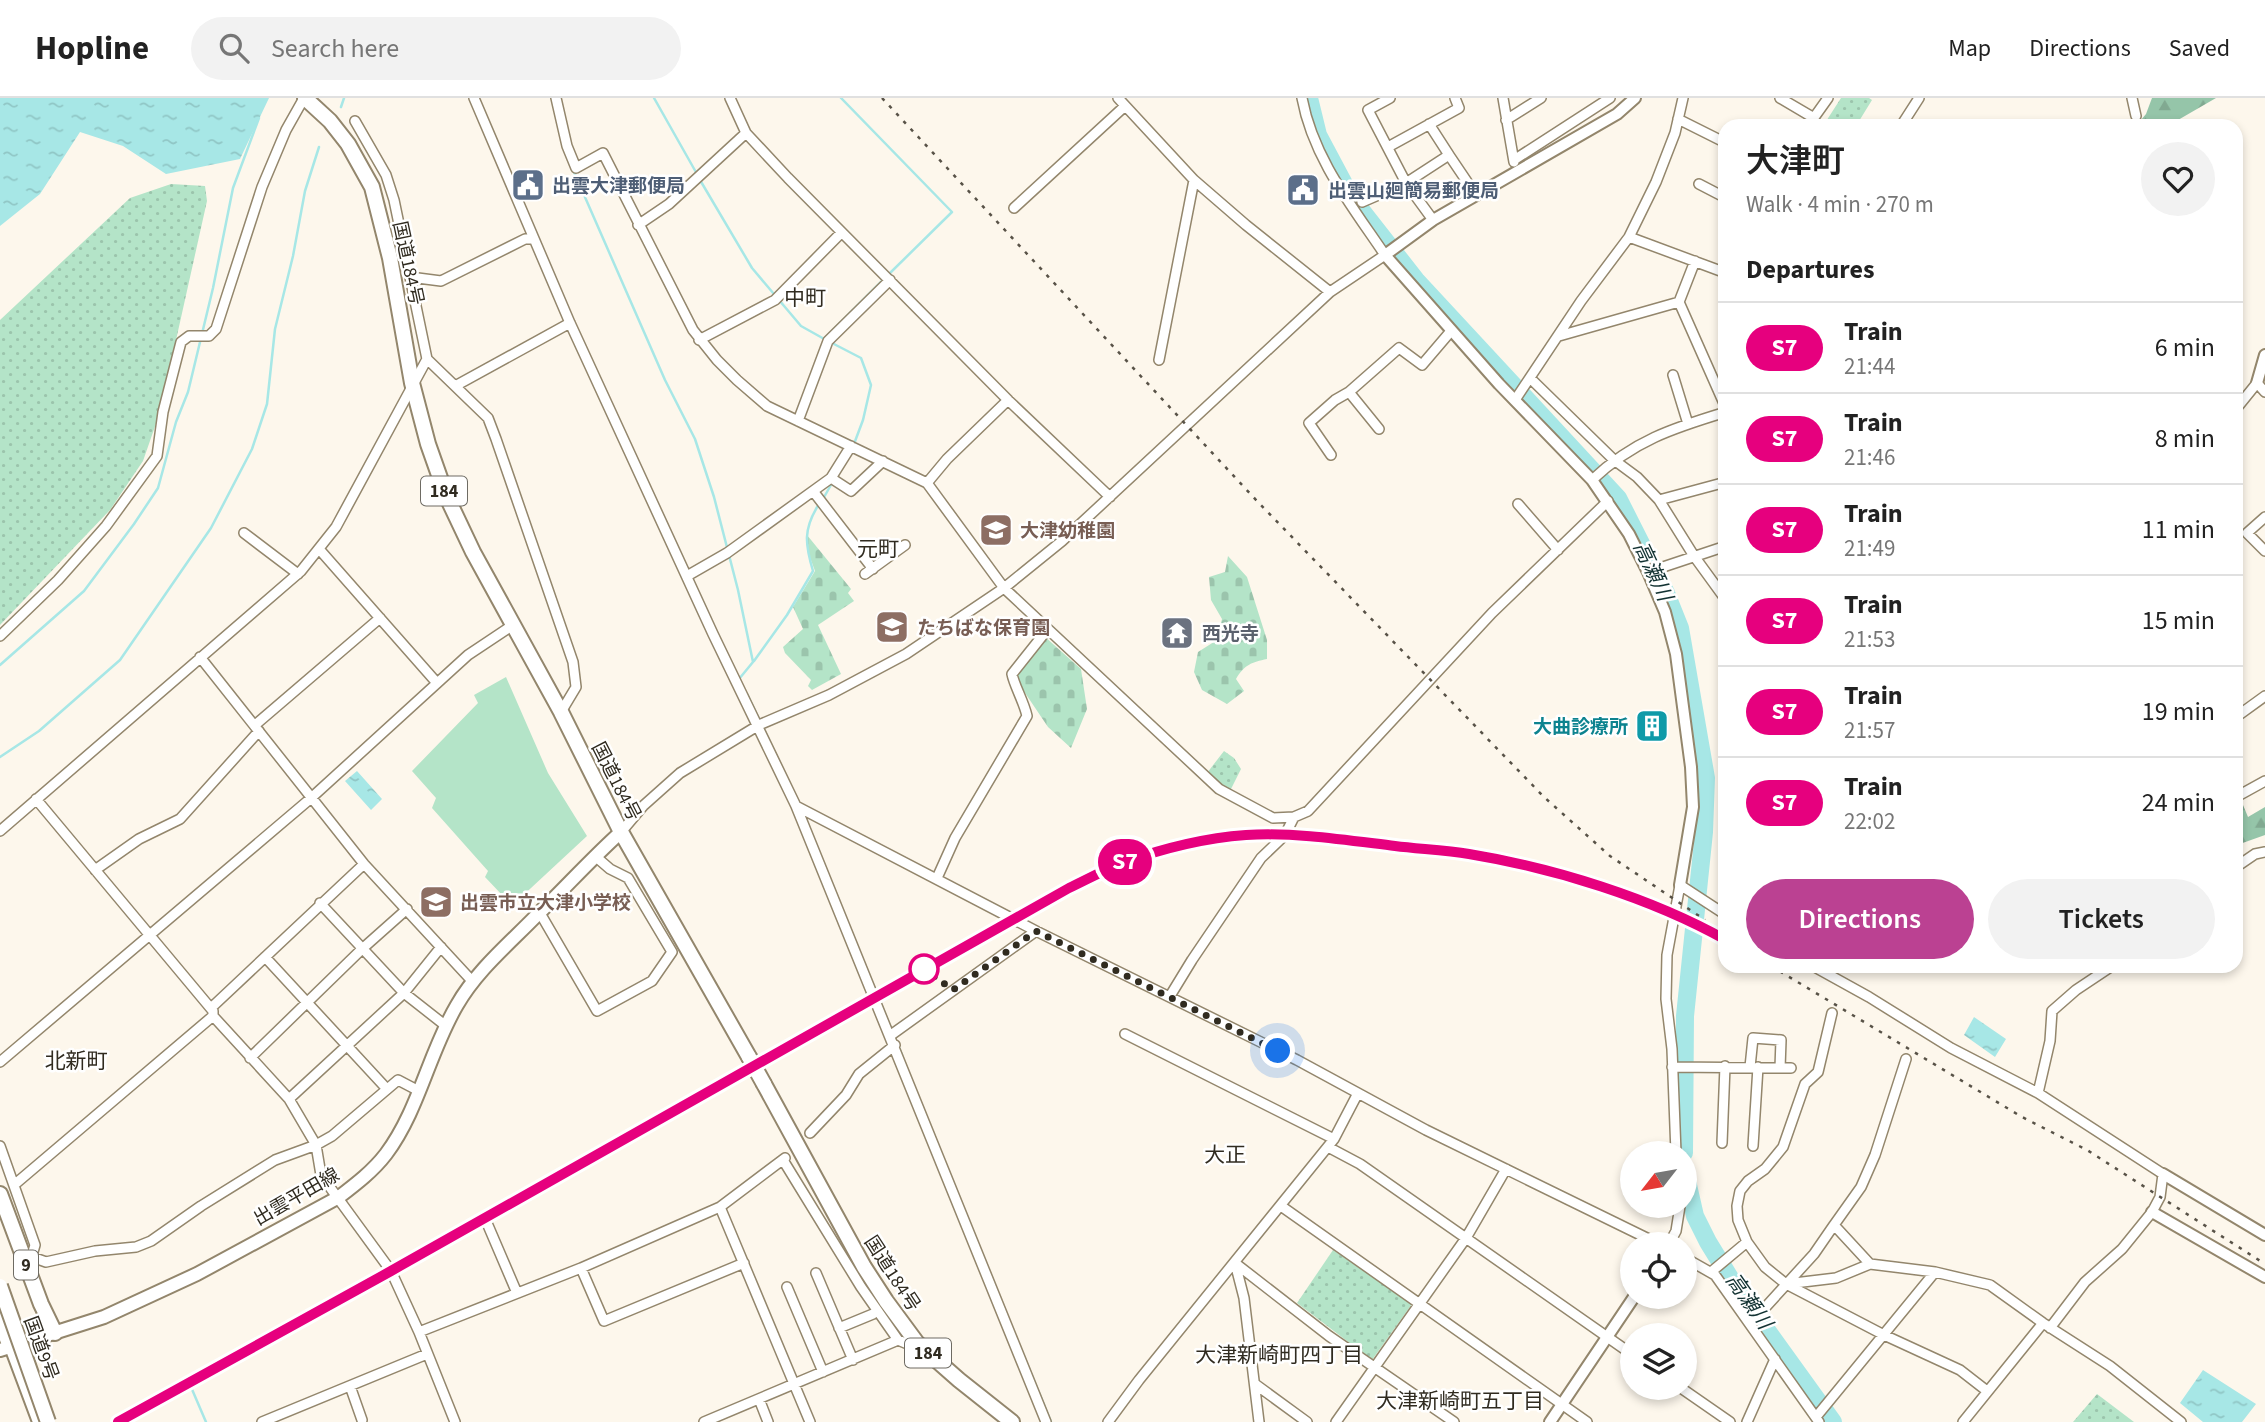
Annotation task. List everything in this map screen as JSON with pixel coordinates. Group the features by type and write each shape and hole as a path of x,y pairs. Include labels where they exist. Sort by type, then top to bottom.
{"highway":[{"name":"国道184号","path":"304,98 324,114 348,144 372,187 390,258 412,383 428,444 446,495 472,552 561,712 621,832 864,1267 917,1343 1012,1422"},
{"name":"9","path":"0,1195 30,1264 55,1333"},
{"name":"国道9号","path":"0,1286 48,1422"},
{"path":"0,1320 5,1348"}],"main road":[{"name":"出雲平田線","path":"5,1348 104,1317 197,1274 339,1197 372,1170 387,1153 419,1091 457,1004 498,954 621,832"}],"street":[{"path":"0,636 58,580 106,526 157,456 163,412 181,342 189,336 201,337 216,329 262,187 286,130 304,98"},
{"path":"474,98 570,323 713,634 796,806 1046,1422"},
{"path":"556,98 567,146 576,168 603,153 699,340 717,360 767,406 927,483 1004,588 1219,789 1273,818 1294,817 1308,811 1492,613 1608,501"},
{"path":"730,98 746,133 841,233 1008,400 1110,496"},
{"path":"1302,98 1307,123 1334,179 1385,255 1451,331 1592,480 1629,534 1665,612 1676,654 1691,767 1693,807 1667,956 1666,999 1675,1141"},
{"path":"1390,98 1368,110 1406,183 1433,220"},
{"path":"1388,147 1459,108 1455,98"},
{"path":"1503,98 1514,165"},
{"path":"1506,120 1541,98"},
{"path":"621,832 643,806 680,773 759,725 829,695 906,654 1004,588 1062,541 1330,292 1433,220 1476,195 1514,165 1611,98"},
{"path":"1514,165 1618,114 1635,98"},
{"path":"1516,400 1581,301 1629,237 1656,182 1683,98"},
{"path":"1813,119 1828,98"},
{"path":"1906,119 1919,98"},
{"path":"2132,98 2136,116"},
{"path":"1787,99 1808,119"},
{"path":"1014,208 1121,101 1194,180 1330,292"},
{"path":"1678,119 1718,140"},
{"path":"0,831 298,574 337,527 412,383 424,368 427,359 394,200 386,175 355,121"},
{"path":"1429,124 1476,195"},
{"path":"638,225 669,204 746,133"},
{"path":"1362,202 1406,183 1449,155"},
{"path":"1159,360 1194,180"},
{"path":"1699,184 1718,194"},
{"path":"699,340 775,300 841,233"},
{"path":"1629,237 1718,270"},
{"path":"410,277 441,281 525,239 533,239"},
{"path":"1695,261 1679,302 1718,392"},
{"path":"798,421 828,341 890,280"},
{"path":"1559,336 1679,302"},
{"path":"457,386 570,323"},
{"path":"1331,455 1309,423 1399,348 1422,365 1451,331"},
{"path":"2243,402 2261,387 2265,355"},
{"path":"427,359 488,418 496,439 573,662 576,687 561,712"},
{"path":"1672,375 1688,424"},
{"path":"1531,378 1659,500 1718,589"},
{"path":"1349,392 1379,429"},
{"path":"927,483 947,458 1008,400"},
{"path":"1592,480 1614,460 1662,432 1718,413"},
{"path":"687,576 727,553 831,478 851,446"},
{"path":"831,478 850,491 883,461"},
{"path":"1659,500 1718,484"},
{"path":"813,491 869,572 905,545"},
{"path":"1518,504 1558,550"},
{"path":"2265,517 2247,533 2265,551"},
{"path":"244,533 298,574"},
{"path":"1648,572 1718,548"},
{"path":"319,549 437,683"},
{"path":"95,870 139,839 180,819 257,728 380,618"},
{"path":"0,1062 310,799 468,655 513,625"},
{"path":"936,878 955,838 1027,716 1012,674 1047,629"},
{"path":"200,657 364,864 474,982"},
{"path":"2243,713 2265,696"},
{"path":"2243,793 2265,781"},
{"path":"36,799 250,1058 289,1099 316,1145 321,1175 391,1271 455,1422"},
{"path":"796,806 1426,1130 1634,1232"},
{"path":"1170,996 1261,858 1284,835 1294,817"},
{"path":"2243,862 2255,854 2265,852"},
{"path":"540,913 597,1011 652,981 672,952 628,878 610,869 595,856"},
{"path":"14,1185 212,1012 320,903 364,864"},
{"path":"1680,886 1718,910"},
{"path":"320,903 404,993 446,1026"},
{"path":"250,1058 362,948 407,909"},
{"path":"891,1035 1036,931"},
{"path":"289,1099 404,993 441,947"},
{"path":"265,957 386,1088"},
{"path":"1833,973 1951,1048 2038,1093 2163,1174 2265,1235"},
{"path":"2038,1093 2052,1011 2102,973"},
{"path":"1832,1013 1818,1072 1805,1084 1783,1147 1765,1169 1748,1181 1740,1191 1738,1220 1747,1242 1765,1267 1786,1284 1884,1335 1960,1370 1987,1391"},
{"path":"1125,1034 1331,1143 1620,1346"},
{"path":"1753,1146 1753,1038 1780,1040 1780,1068"},
{"path":"810,1133 846,1095 859,1074 895,1045"},
{"path":"1751,1324 1814,1254 1861,1187 1875,1155 1906,1059"},
{"path":"1723,1143 1725,1066"},
{"path":"1672,1067 1791,1068"},
{"path":"0,1146 35,1245 30,1264 46,1262 95,1251 136,1247 151,1241 275,1160 332,1136 398,1080 419,1091"},
{"path":"1108,1422 1331,1143 1358,1093"},
{"path":"419,1332 581,1268 720,1207 784,1159 861,1287 898,1340 910,1346 917,1343"},
{"path":"1336,1422 1466,1238 1506,1169"},
{"path":"1963,1422 1987,1391 2085,1282 2122,1249 2152,1212 2160,1197 2163,1174"},
{"path":"1280,1206 1587,1422"},
{"path":"720,1207 810,1422"},
{"path":"2152,1212 2265,1277"},
{"path":"487,1223 517,1293"},
{"path":"1834,1225 1870,1264"},
{"path":"1711,1272 1747,1242"},
{"path":"581,1268 604,1321 744,1263"},
{"path":"1235,1263 1329,1336 1454,1422"},
{"path":"1235,1263 1244,1298 1259,1422"},
{"path":"1697,1264 1711,1272 1751,1324 1817,1420 1934,1272"},
{"path":"1786,1284 1836,1278 1870,1264 1934,1272 1990,1285 2110,1366 2181,1422"},
{"path":"816,1273 853,1360"},
{"path":"787,1287 823,1372"},
{"path":"1550,1422 1625,1309"},
{"path":"839,1328 873,1314"},
{"path":"704,1422 898,1340"},
{"path":"5,1348 38,1422"},
{"path":"262,1422 427,1354"},
{"path":"1747,1422 1776,1359"},
{"path":"1255,1384 1307,1422"},
{"path":"350,1385 362,1420"},
{"path":"759,1399 768,1422"},
{"path":"1697,1399 1730,1422"}],"green space":[{"path":"1841,98 1872,100 1860,119 1828,119"},
{"path":"2152,98 2216,98 2180,119 2142,119"},
{"path":"171,184 205,186 207,201 160,412 143,461 110,510 0,625 0,320 130,198"},
{"path":"807,535 851,589 848,593 854,601 818,625 841,674 812,690 808,686 811,680 785,653 783,647 803,629 793,607 815,571 808,552"},
{"path":"1228,556 1247,577 1267,640 1267,659 1242,670 1236,679 1244,691 1227,704 1202,690 1194,672 1198,652 1217,640 1223,631 1220,627 1222,619 1211,600 1209,577 1225,572"},
{"path":"1044,636 1081,669 1087,709 1071,748 1048,727 1013,675"},
{"path":"506,677 548,773 587,836 517,901 508,891 503,896 485,877 488,871 432,808 436,798 412,771 478,703 474,695"},
{"path":"1224,751 1234,758 1241,769 1230,791 1207,773"},
{"path":"2243,805 2248,817 2265,807 2265,835 2243,843"},
{"path":"1333,1250 1412,1304 1372,1360 1297,1303"},
{"path":"2097,1394 2134,1422 2073,1422"}],"water":[{"path":"0,98 269,98 240,159 166,174 123,146 80,132 40,194 0,226"},
{"path":"357,771 382,799 371,810 345,781"},
{"path":"1974,1017 2006,1039 1995,1057 1964,1035"},
{"path":"2203,1370 2256,1404 2242,1422 2203,1422 2180,1403"}],"waterway":[{"path":"341,107 344,98"},
{"path":"654,98 697,174"},
{"path":"841,98 952,212 888,275"},
{"name":"高瀬川","path":"1309,98 1318,135 1351,197 1416,280 1618,498 1666,593 1680,628 1706,778 1704,832 1685,1016 1684,1141"},
{"path":"0,665 84,591 158,488 176,422 188,392 233,188 259,118"},
{"path":"0,757 39,731 120,660 211,528 252,449 267,404 275,329 305,191 319,147"},
{"path":"574,172 665,380 695,439 714,497 753,662 739,679"},
{"path":"700,180 752,268 801,326 826,340"},
{"path":"824,339 883,280"},
{"path":"832,343 861,358 871,385 854,444"},
{"path":"823,499 832,483"},
{"path":"754,661 787,615 813,571 807,537 810,521 819,504"},
{"path":"747,694 788,780"},
{"path":"855,941 902,1055"},
{"name":"高瀬川","path":"1696,1218 1735,1286 1833,1422"},
{"path":"1025,1359 1051,1422"},
{"path":"191,1387 206,1422"}],"railway":[{"path":"882,98 1257,501 1544,797 1610,856 1705,920"},
{"path":"118,1422 1069,888 1155,853 1222,838 1265,834 1321,837 1469,854 1534,867 1601,887 1634,898 1718,937"},
{"path":"1783,973 2022,1117 2087,1150 2265,1264"}],"train":[{"name":"S7","path":"118,1422 1069,888 1120,864 1159,852 1197,842 1246,835 1284,835 1470,854 1555,874 1635,898 1718,936"}],"place":[{"name":"出雲大津郵便局","path":"528,185"},
{"name":"出雲山廻簡易郵便局","path":"1303,190"},
{"name":"大津幼稚園","path":"996,530"},
{"name":"たちばな保育園","path":"892,627"},
{"name":"西光寺","path":"1177,633"},
{"name":"大曲診療所","path":"1652,726"},
{"name":"出雲市立大津小学校","path":"436,902"}],"district":[{"name":"中町","path":"805,298"},
{"name":"元町","path":"878,549"},
{"name":"北新町","path":"76,1061"},
{"name":"大正","path":"1225,1155"},
{"name":"大津新崎町四丁目","path":"1279,1355"},
{"name":"大津新崎町五丁目","path":"1460,1401"}],"route":[{"path":"924,969 953,990 1036,931 1278,1051"}]}
